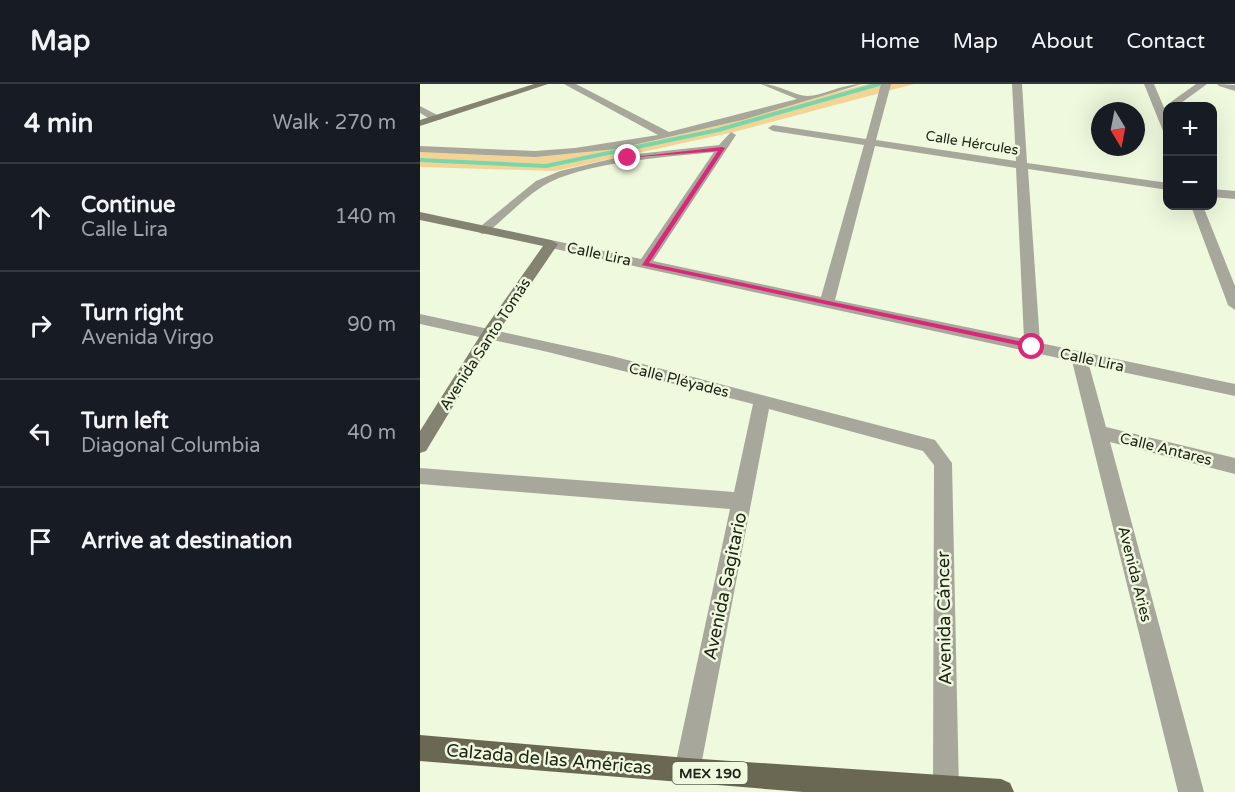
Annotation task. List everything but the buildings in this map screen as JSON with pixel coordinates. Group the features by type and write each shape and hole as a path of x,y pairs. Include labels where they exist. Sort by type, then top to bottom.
{"main road":[{"name":"Calzada de las Américas","path":"420,748 687,771 1001,792"}],"street":[{"path":"420,123 543,84"},
{"path":"569,84 666,135"},
{"path":"766,84 806,99"},
{"path":"420,149 535,154 585,149 666,135 857,84"},
{"path":"1017,84 1032,347"},
{"path":"1149,84 1163,105"},
{"path":"1177,102 1202,84"},
{"path":"1222,84 1235,88"},
{"path":"827,303 886,87"},
{"path":"420,109 436,119"},
{"name":"Calle Hércules","path":"772,128 1163,186"},
{"path":"644,264 731,135"},
{"path":"482,230 540,183 564,173 628,158 722,148"},
{"path":"1217,193 1235,195"},
{"path":"1199,210 1235,305"},
{"name":"Calle Lira","path":"420,216 1235,390"},
{"name":"Avenida Santo Tomás","path":"420,446 490,332 551,244"},
{"name":"Calle Pléyades","path":"420,319 490,332 762,401 929,445 934,450"},
{"name":"Avenida Aries","path":"1079,357 1191,792"},
{"name":"Avenida Sagitario","path":"687,771 762,401"},
{"name":"Calle Antares","path":"1097,432 1235,466"},
{"name":"Avenida Cáncer","path":"934,450 943,463 946,790"},
{"path":"420,476 742,501"}],"shaded area":[{"path":"868,84 914,84 734,132 555,171 420,167 420,151 545,154 648,139"}],"waterway":[{"path":"420,160 546,166 718,130 879,84"}],"route":[{"path":"628,158 722,148 644,264 1032,347"}]}
